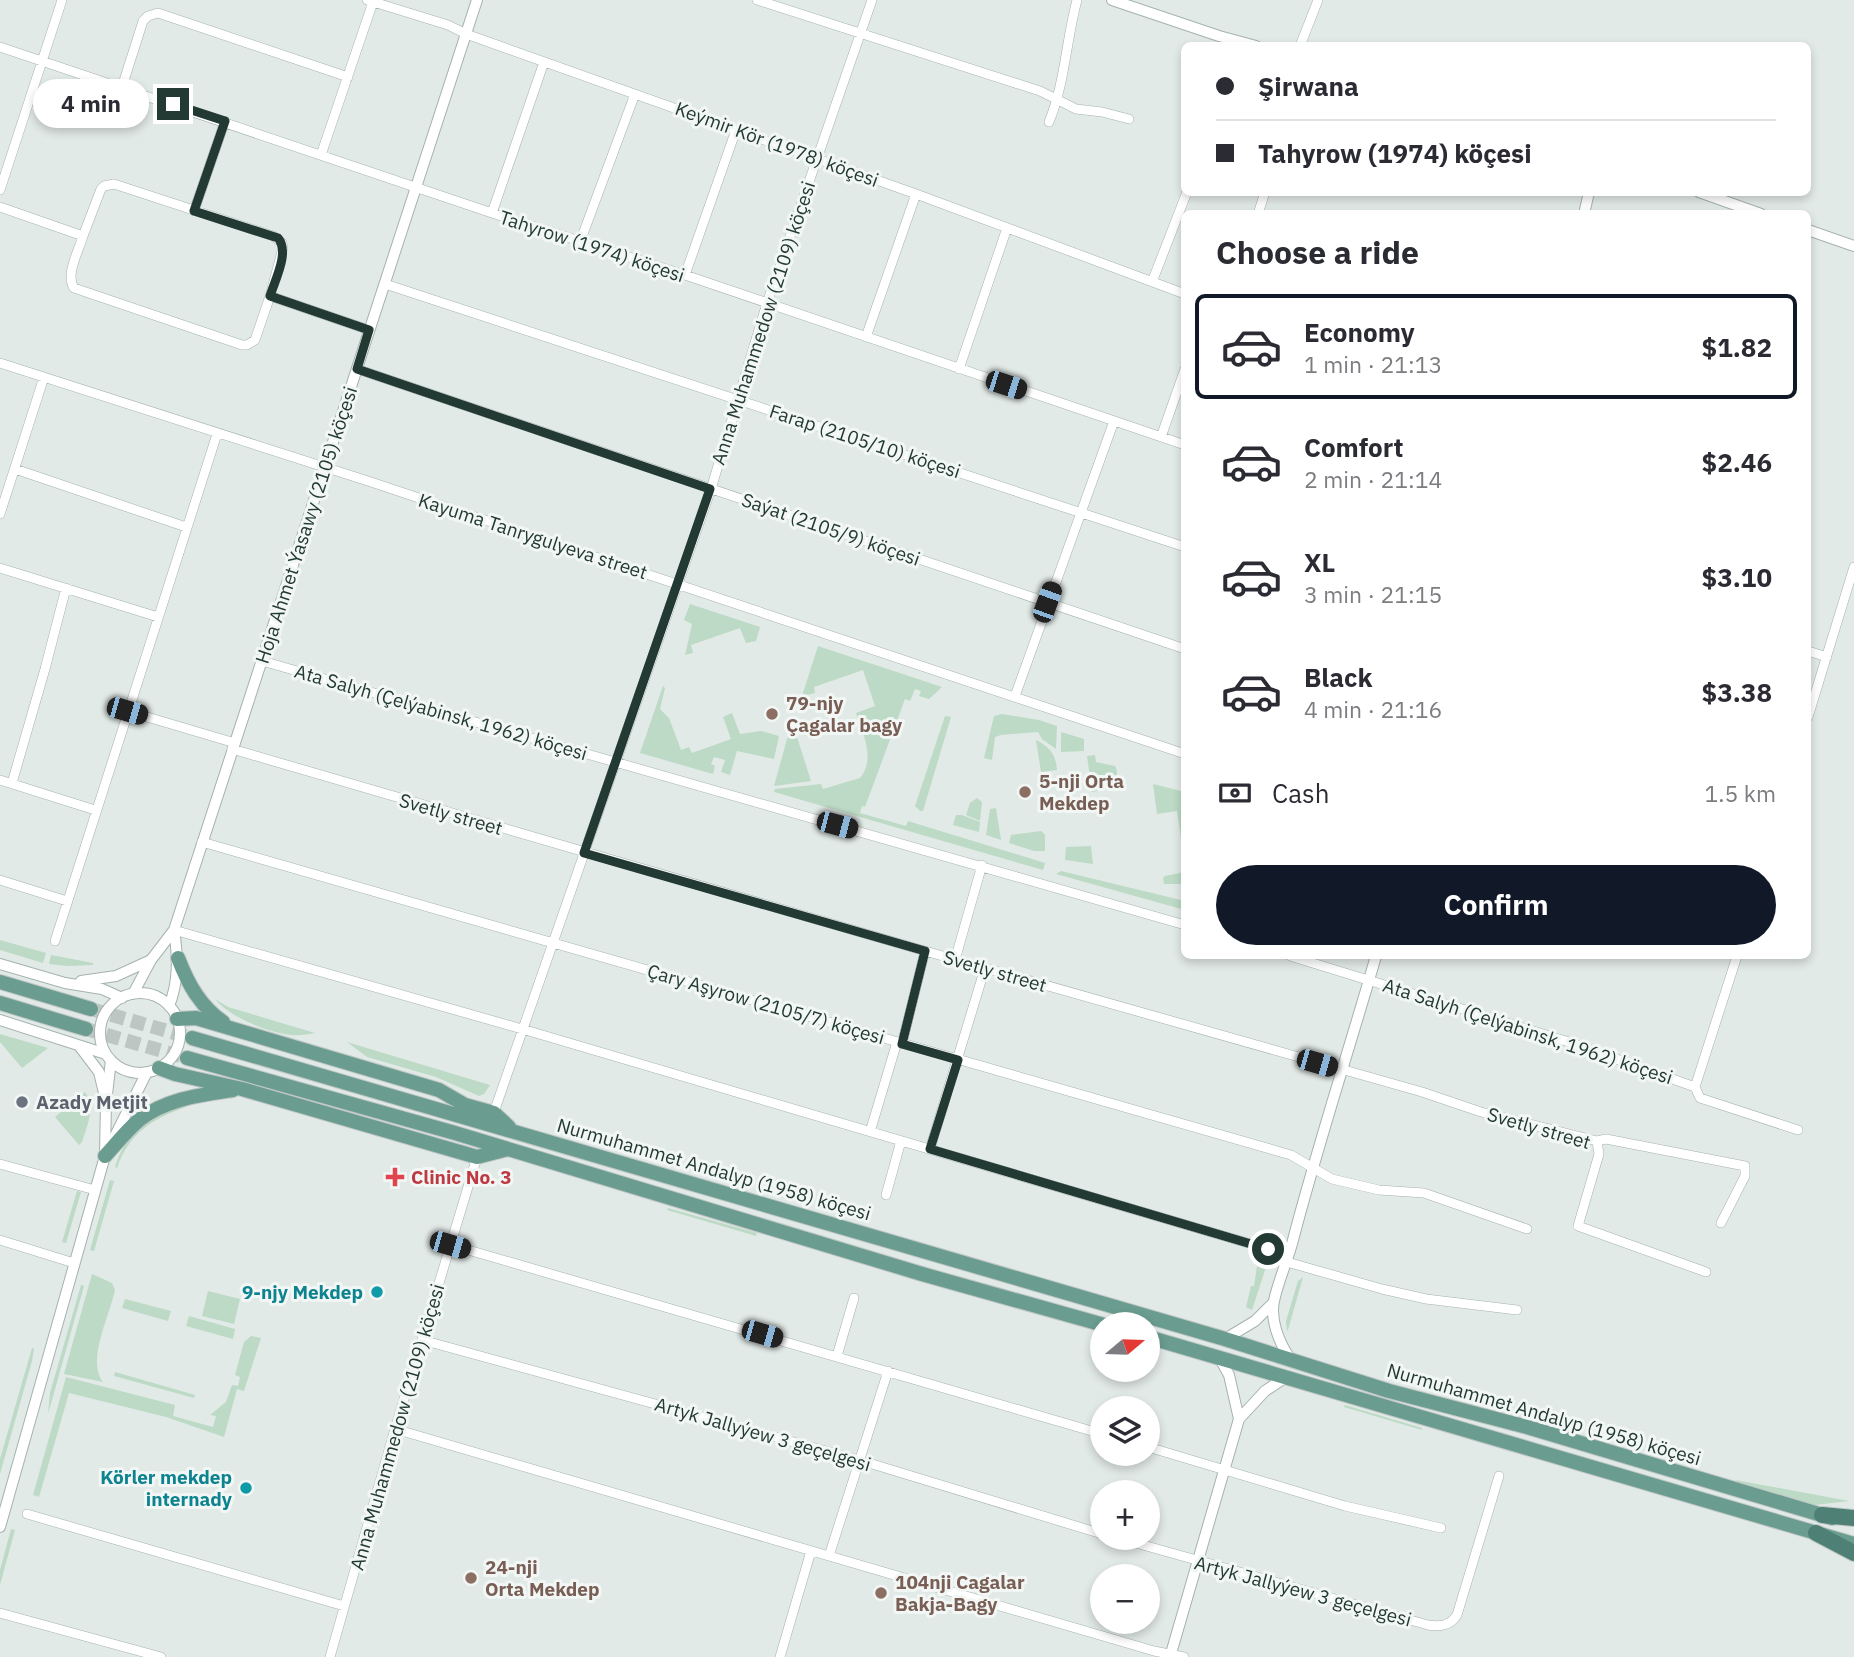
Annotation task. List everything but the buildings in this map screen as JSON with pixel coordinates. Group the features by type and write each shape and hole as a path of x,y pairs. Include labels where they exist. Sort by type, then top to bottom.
{"highway":[{"path":"1822,1515 1854,1518"},
{"path":"1816,1533 1854,1553"}],"main road":[{"path":"178,958 197,997 213,1016 233,1029"},
{"path":"0,982 91,1009"},
{"path":"0,1003 86,1028"},
{"path":"177,1019 196,1018 439,1090 492,1118"},
{"name":"Nurmuhammet Andalyp (1958) köçesi","path":"192,1038 492,1118 513,1130 1289,1357 1389,1391 1527,1427 1854,1524"},
{"name":"Nurmuhammet Andalyp (1958) köçesi","path":"187,1058 456,1133 922,1274 1090,1321"},
{"path":"153,1070 242,1089 477,1157 510,1149"},
{"path":"105,1156 134,1125 156,1110 199,1095 242,1089"},
{"path":"412,1122 429,1143"},
{"path":"429,1143 456,1133"},
{"name":"Nurmuhammet Andalyp (1958) köçesi","path":"1160,1340 1854,1544"}],"street":[{"path":"0,190 62,0"},
{"name":"Hoja Ahmet Ýasawy (2105) köçesi","path":"128,996 174,930 477,0"},
{"path":"757,0 1058,99 1076,108 1129,119"},
{"name":"Anna Muhammedow (2109) köçesi","path":"492,1118 614,761 678,584 767,303 872,0"},
{"path":"1049,122 1058,99 1077,0"},
{"path":"1112,0 1218,41"},
{"path":"1302,42 1318,0"},
{"path":"321,155 370,1"},
{"name":"Keýmir Kör (1978) köçesi","path":"370,1 448,25 466,34 916,194 1181,293"},
{"path":"121,87 143,21 158,13 348,77"},
{"name":"Tahyrow (1974) köçesi","path":"0,47 1181,444"},
{"path":"492,213 544,62"},
{"path":"580,242 635,94"},
{"path":"194,211 225,121"},
{"path":"685,275 736,130"},
{"path":"108,184 194,211 278,238 282,243 282,255 255,340 247,345 71,285 71,275 83,236 98,194 104,186 108,184"},
{"path":"866,337 916,194"},
{"path":"1152,282 1185,196"},
{"path":"1710,196 1750,210"},
{"path":"0,207 83,236"},
{"path":"959,369 1007,228"},
{"path":"1811,231 1854,246"},
{"name":"Farap (2105/10) köçesi","path":"385,284 1181,546"},
{"path":"270,296 369,330"},
{"name":"Kayuma Tanrygulyeva street","path":"0,363 324,467 1181,753"},
{"name":"Saýat (2105/9) köçesi","path":"357,369 1181,648"},
{"path":"0,514 44,377"},
{"path":"1161,437 1181,380"},
{"path":"1015,696 1114,421"},
{"path":"55,941 217,434"},
{"path":"15,469 186,527"},
{"path":"1811,708 1854,567"},
{"path":"0,568 158,617"},
{"path":"12,783 66,588"},
{"path":"1811,652 1827,657"},
{"name":"Ata Salyh (Çelýabinsk, 1962) köçesi","path":"262,661 1181,924"},
{"name":"Svetly street","path":"127,711 584,853 1422,1092 1480,1112 1597,1141 1600,1154 1577,1222 1581,1229 1706,1272"},
{"path":"0,780 95,810"},
{"name":"Çary Aşyrow (2105/7) köçesi","path":"202,842 1291,1155 1332,1178 1379,1190 1424,1194 1527,1229"},
{"path":"954,960 982,865"},
{"path":"0,880 67,901"},
{"path":"174,930 522,1029 1268,1249 1287,1262 1415,1297 1517,1310"},
{"name":"Hoja Ahmet Ýasawy (2105) köçesi","path":"169,1006 175,986 178,958 174,930"},
{"path":"870,1132 900,1043 925,951"},
{"name":"Ata Salyh (Çelýabinsk, 1962) köçesi","path":"1300,959 1569,1042 1695,1087 1700,1098 1798,1130"},
{"path":"1289,1357 1280,1343 1273,1303 1375,959"},
{"path":"1695,1087 1736,959"},
{"path":"65,983 116,976 151,960"},
{"path":"0,964 65,983 128,996 156,997 169,1006 177,1019 180,1035 176,1050 167,1062 153,1070 131,1072 109,1057 0,1020"},
{"path":"930,1149 985,968"},
{"path":"105,1156 109,1057 101,1040 101,1024 108,1010 128,996"},
{"path":"78,1045 99,1072 106,1103"},
{"path":"0,1527 105,1156 153,1070"},
{"path":"1597,1141 1606,1139 1745,1166 1745,1176 1721,1223"},
{"path":"886,1195 901,1141"},
{"name":"Anna Muhammedow (2109) köçesi","path":"330,1657 477,1157"},
{"path":"0,1164 95,1190"},
{"path":"0,1240 74,1262"},
{"path":"450,1245 1090,1430"},
{"path":"837,1356 854,1298"},
{"path":"1225,1339 1255,1321 1273,1303"},
{"name":"Artyk Jallyýew 3 geçelgesi","path":"422,1340 859,1460 1090,1530"},
{"path":"1219,1357 1229,1375 1239,1419"},
{"path":"829,1556 888,1371"},
{"path":"1171,1656 1239,1419 1265,1391 1286,1377"},
{"path":"395,1429 1171,1656 1184,1657"},
{"path":"1160,1451 1345,1506 1441,1528"},
{"name":"Artyk Jallyýew 3 geçelgesi","path":"1158,1550 1428,1625 1449,1624 1457,1615 1499,1476"},
{"path":"27,1514 344,1606"},
{"path":"780,1657 811,1551"},
{"path":"0,1613 161,1657"}],"green space":[{"path":"690,604 760,627 756,641 746,643 740,628 691,645 693,653 685,655 692,624 684,620"},
{"path":"818,646 942,687 929,699 919,696 921,691 915,689 910,701 905,699 865,807 862,806 860,813 906,826 908,821 1045,863 1043,870 774,792 775,789 821,784 823,789 860,778 865,771 867,746 856,713 875,706 863,670 814,687 815,693 802,696"},
{"path":"663,686 665,688 660,709 669,718 681,750 689,747 692,753 731,739 723,717 732,713 740,734 761,731 779,736 774,759 737,751 730,775 721,772 725,760 714,757 711,764 715,766 713,774 640,753"},
{"path":"1002,714 1057,726 1056,749 1042,739 1038,732 1001,735 995,737 992,760 984,758 994,716"},
{"path":"945,716 951,717 923,811 920,811 915,806"},
{"path":"789,732 797,737 811,781 774,786"},
{"path":"1061,732 1084,739 1084,751 1061,752"},
{"path":"1036,740 1051,752 1057,770 1041,772"},
{"path":"1095,755 1096,762 1115,766 1116,786 1092,792 1087,756"},
{"path":"1153,784 1181,791 1181,838 1177,811 1157,814"},
{"path":"977,798 982,802 980,821 966,815 970,803"},
{"path":"996,808 1001,840 986,835 990,809"},
{"path":"956,815 980,822 979,832 953,825"},
{"path":"1041,831 1045,835 1045,851 1034,851 1009,843 1011,835"},
{"path":"1091,846 1093,864 1065,860 1066,847"},
{"path":"1061,871 1181,900 1181,909 1056,874"},
{"path":"1181,873 1181,884 1164,884 1165,876"},
{"path":"0,940 46,953 43,963 0,950"},
{"path":"51,955 93,963 93,965 49,964"},
{"path":"215,999 228,1007 315,1033 292,1035 272,1031 240,1018"},
{"path":"0,1034 48,1048 22,1068 0,1042"},
{"path":"347,1042 490,1085 484,1094 479,1096 436,1077 367,1057"},
{"path":"85,1092 90,1104 89,1117 79,1145 55,1117"},
{"path":"185,1104 186,1107 152,1122 135,1136 117,1168 115,1167 126,1144 141,1127 161,1114"},
{"path":"110,1180 114,1181 94,1251 90,1250"},
{"path":"77,1191 81,1192 66,1243 62,1242"},
{"path":"668,1208 757,1233 756,1236 667,1210"},
{"path":"1260,1255 1265,1258 1267,1264 1252,1310 1246,1307 1251,1286 1254,1286 1257,1266 1260,1267"},
{"path":"92,1274 112,1283 115,1290 98,1350 98,1373 103,1382 64,1374"},
{"path":"1303,1277 1287,1331 1286,1321 1298,1281"},
{"path":"81,1285 84,1286 48,1414 50,1393"},
{"path":"208,1291 240,1299 234,1324 202,1316"},
{"path":"125,1299 171,1311 168,1321 122,1308"},
{"path":"189,1316 235,1329 233,1339 186,1326"},
{"path":"251,1336 261,1338 244,1391 237,1389 224,1437 166,1417 69,1393 39,1497 33,1495 66,1377 175,1405 173,1416 213,1427 216,1416 210,1415 226,1402 232,1385 238,1386 240,1377 235,1375 244,1342"},
{"path":"32,1348 32,1361 0,1474 0,1459"},
{"path":"115,1372 195,1395 194,1398 114,1376"},
{"path":"1345,1405 1422,1428 1422,1430 1344,1407"},
{"path":"1736,1480 1849,1501 1815,1505 1739,1484"},
{"path":"11,1529 15,1530 0,1585 0,1570"}],"tunnel":[{"path":"91,1009 192,1038"},
{"path":"86,1029 187,1058"}],"place":[{"name":"79-njy Çagalar bagy","path":"772,714"},
{"name":"5-nji Orta Mekdep","path":"1025,792"},
{"name":"Azady Metjit","path":"22,1102"},
{"name":"Clinic No. 3","path":"395,1177"},
{"name":"9-njy Mekdep","path":"377,1292"},
{"name":"Körler mekdep internady","path":"246,1488"},
{"name":"24-nji Orta Mekdep","path":"471,1578"},
{"name":"104nji Cagalar Bakja-Bagy","path":"881,1593"}],"route":[{"path":"173,104 225,121 194,211 278,238 283,248 270,296 369,330 357,369 710,489 584,853 925,951 902,1044 958,1060 930,1149 1268,1249"}]}
